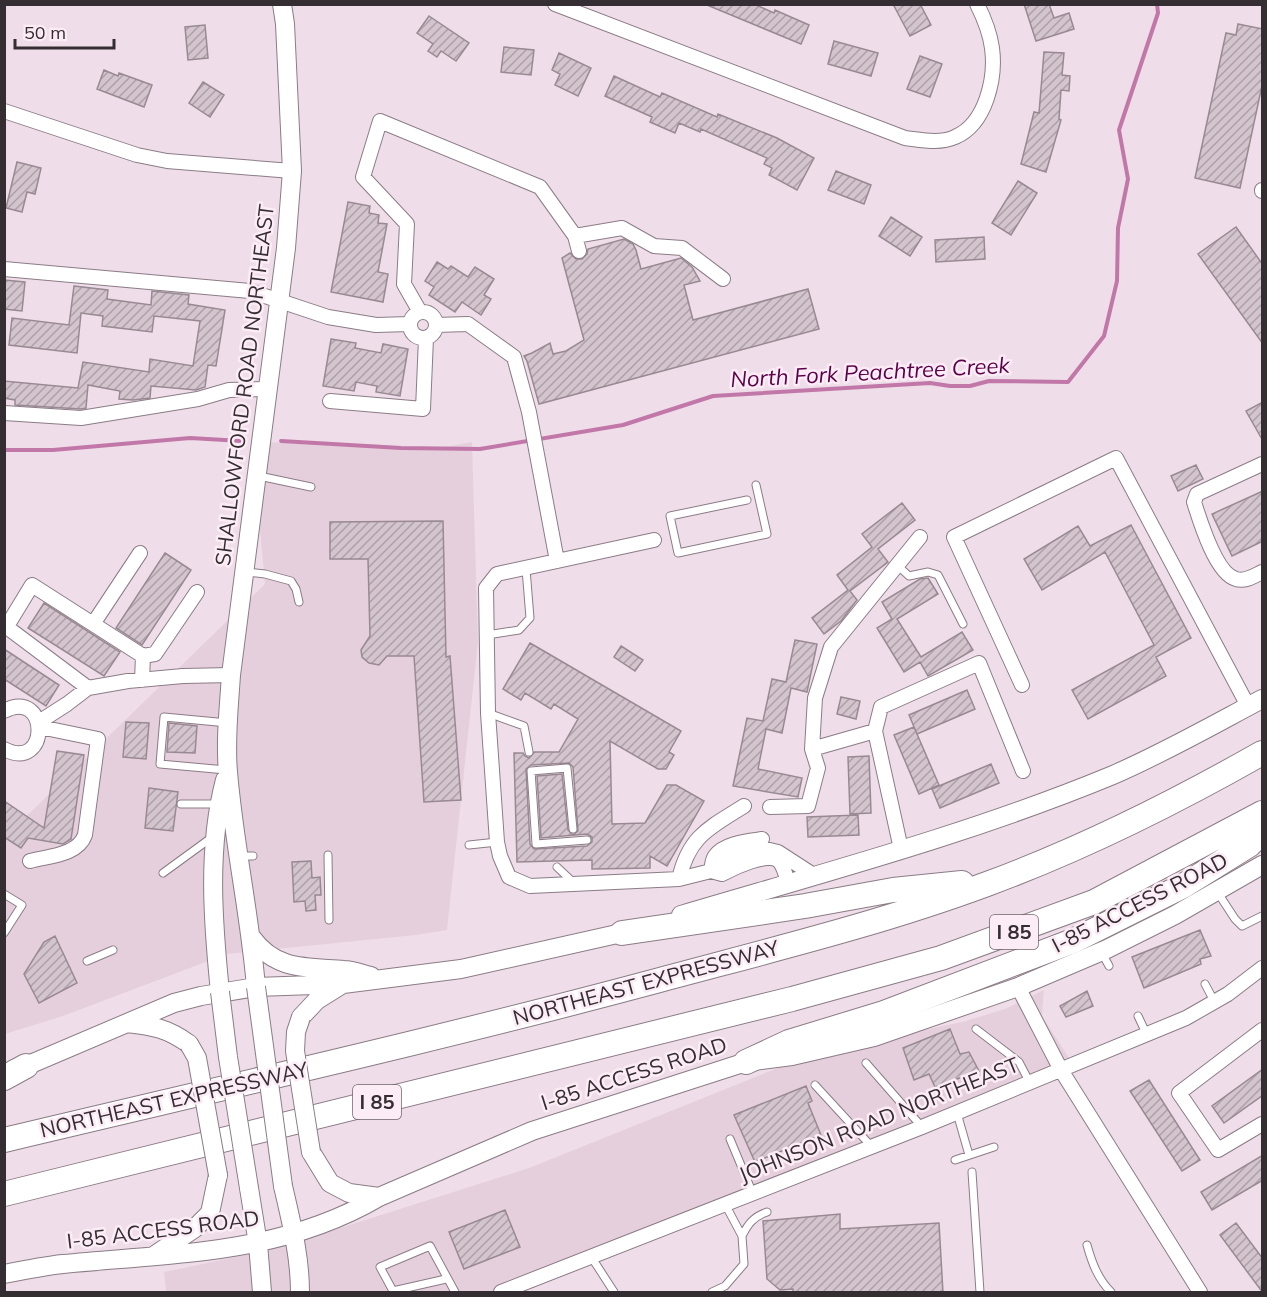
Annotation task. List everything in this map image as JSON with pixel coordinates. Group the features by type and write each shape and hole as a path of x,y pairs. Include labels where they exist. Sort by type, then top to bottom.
{"highway":[{"name":"NORTHEAST EXPRESSWAY","path":"4,1140 535,1013 852,928 988,883 1119,827 1215,780 1263,753"},
{"name":"I 85","path":"4,1194 792,999 941,958 1094,902 1263,813"},
{"path":"746,1062 789,1041 884,1013 1073,941 1183,886 1249,845 1263,832"},
{"path":"622,933 804,906 892,890 949,883 988,883"},
{"path":"4,1078 15,1069"}],"main road":[{"name":"SHALLOWFORD ROAD NORTHEAST","path":"282,4 292,171 286,248 231,675 228,770 245,856 256,987 283,1186 300,1274 300,1293"},
{"path":"15,1069 174,1003 220,992 256,987 343,984 461,969 622,933 860,863 1025,809 1115,774 1255,703"},
{"name":"SHALLOWFORD ROAD NORTHEAST","path":"228,770 218,804 214,918 228,1057 258,1244 262,1293"},
{"name":"I-85 ACCESS ROAD","path":"4,1274 60,1264 206,1252 258,1244 294,1234 356,1210 379,1197 532,1131 746,1062 792,1056 874,1037 1105,958 1263,865"},
{"path":"252,938 269,956 288,965 346,970 378,978"},
{"path":"343,984 322,996 301,1017 296,1032 295,1051 311,1152 330,1183 349,1193 379,1197"},
{"path":"125,1023 157,1027 173,1032 189,1044 197,1059 218,1175 210,1213 195,1228 153,1256"}],"street":[{"path":"555,4 905,138 939,141 955,137 972,126 983,107 992,77 992,48 984,17 977,4"},
{"path":"4,111 137,154 167,161 292,171"},
{"path":"420,312 413,317 410,324 414,335 426,338 434,333 435,321 429,314 420,312 404,284 407,224 363,177 380,122 540,187 574,236 579,251"},
{"path":"574,236 622,228 654,246 682,248 723,279"},
{"path":"4,269 250,291 328,317 394,325 410,324"},
{"path":"436,325 468,324 514,357 529,412 557,561"},
{"path":"330,401 423,409 426,338"},
{"path":"4,413 81,418 198,399 229,390 267,389"},
{"path":"1022,686 954,537 1116,458 1255,703"},
{"path":"1263,464 1197,494 1194,502 1219,564 1234,579 1244,580 1263,572"},
{"path":"770,807 808,806 818,768 812,748 814,698 831,647 920,537"},
{"path":"654,540 496,574 486,588 488,712 497,842 509,877 530,886 679,879 711,870 757,847 778,852 815,876"},
{"path":"93,624 140,553"},
{"path":"88,688 5,625 32,585 143,656 155,654 197,591"},
{"path":"142,680 143,656"},
{"path":"901,849 875,731 881,707 979,663 1023,771"},
{"path":"39,724 88,688 183,676 231,675"},
{"path":"4,711 15,707 29,710 39,724 39,736 30,748 17,753 4,749"},
{"path":"30,861 75,849 82,843 98,739 39,724"},
{"path":"812,748 875,731"},
{"path":"679,879 684,858 701,833 744,806"},
{"path":"736,856 777,859 788,883"},
{"name":"JOHNSON ROAD NORTHEAST","path":"501,1293 957,1113 1186,1018 1228,994 1263,968"},
{"path":"1018,987 1061,1070 1200,1293"},
{"path":"1263,1030 1179,1093 1218,1150 1263,1124"}],"lane":[{"path":"256,476 311,487"},
{"path":"747,500 670,516 678,553 768,534 756,484"},
{"path":"897,565 909,576 928,572 938,574 963,624"},
{"path":"487,635 519,630 530,618 526,569"},
{"path":"246,572 291,581 296,589 299,602"},
{"path":"488,712 524,726 529,752"},
{"path":"228,723 164,717 160,764 228,770"},
{"path":"573,829 567,768 531,771 536,844 587,840"},
{"path":"182,804 218,804"},
{"path":"163,873 216,835"},
{"path":"469,845 497,842"},
{"path":"328,855 329,920"},
{"path":"557,867 576,885"},
{"path":"1217,891 1242,926 1263,916"},
{"path":"4,894 22,906 4,933"},
{"path":"87,961 113,950"},
{"path":"1205,984 1214,1001"},
{"path":"1138,1016 1146,1033"},
{"path":"976,1029 1018,1062 1030,1083"},
{"path":"866,1063 922,1127"},
{"path":"815,1085 872,1147"},
{"path":"957,1113 969,1155"},
{"path":"730,1139 753,1194"},
{"path":"955,1160 994,1147"},
{"path":"972,1172 980,1293"},
{"path":"712,1293 725,1286 744,1264 742,1236 725,1204"},
{"path":"742,1236 747,1224 756,1216 766,1212"},
{"path":"1087,1245 1099,1276 1111,1293"},
{"path":"446,1279 393,1292 381,1267 430,1246 454,1293"},
{"path":"592,1258 614,1293"}],"shaded area":[{"path":"267,442 430,450 472,442 478,642 447,930 227,954 63,1016 5,1034 4,838 265,584 257,499"},
{"path":"1044,990 1042,1016 1071,1061 495,1292 166,1292 164,1272 274,1249 529,1168 815,1053 962,1022 1005,1009"}],"building":[{"path":"754,4 774,13 775,10 809,25 801,44 707,5"},
{"path":"893,4 920,4 931,25 910,36"},
{"path":"1024,4 1049,4 1054,18 1069,13 1074,29 1036,41"},
{"path":"429,16 469,43 456,61 441,51 437,57 428,51 433,44 417,33"},
{"path":"1238,24 1263,29 1263,81 1240,188 1195,178 1226,33 1236,35"},
{"path":"205,25 208,58 188,60 185,27"},
{"path":"834,41 878,53 871,76 828,64"},
{"path":"504,47 534,50 531,75 501,72"},
{"path":"1044,52 1064,53 1062,75 1070,76 1069,91 1061,90 1059,119 1061,120 1046,172 1021,164 1034,112 1039,113"},
{"path":"559,53 591,68 578,96 555,85 560,74 552,70"},
{"path":"920,56 942,64 930,97 907,89"},
{"path":"104,70 152,85 144,107 97,89"},
{"path":"614,76 660,97 662,93 717,117 718,114 777,138 814,158 797,190 769,175 772,168 764,164 767,158 701,129 700,132 679,123 675,133 650,122 652,117 605,96"},
{"path":"203,82 224,95 210,117 189,103"},
{"path":"17,162 41,168 35,194 27,192 22,212 6,208"},
{"path":"836,171 871,185 864,204 828,190"},
{"path":"1018,181 1037,193 1011,235 992,223"},
{"path":"348,202 370,206 369,213 379,215 378,223 387,224 378,272 388,274 383,302 331,292"},
{"path":"891,217 922,237 910,256 879,236"},
{"path":"1236,227 1263,265 1263,344 1198,254"},
{"path":"984,237 985,259 936,262 935,240"},
{"path":"624,239 633,244 641,269 681,258 692,267 700,281 684,285 693,320 808,289 819,329 539,404 524,356 550,343 553,354 566,351 584,340 562,258 570,253 576,259 582,259 588,249"},
{"path":"437,262 448,269 451,266 468,277 475,267 494,279 484,295 491,299 481,315 462,302 455,312 429,295 434,287 425,281"},
{"path":"4,280 25,282 22,311 4,309"},
{"path":"74,286 108,290 107,299 151,305 152,291 189,295 188,304 225,310 216,366 208,365 205,387 196,390 151,386 150,398 133,400 119,399 120,391 88,385 86,408 81,409 15,405 15,400 4,398 4,381 78,388 83,362 149,372 150,359 193,366 200,321 154,316 152,332 102,326 103,316 81,313 77,353 9,345 12,318 69,325"},
{"path":"331,339 356,343 355,348 381,353 383,344 408,349 400,396 376,392 377,386 356,382 354,391 323,386"},
{"path":"1263,402 1263,441 1246,411"},
{"path":"1196,465 1203,479 1178,491 1171,476"},
{"path":"1263,491 1263,541 1232,556 1212,514"},
{"path":"902,503 915,520 878,549 888,562 850,591 857,600 841,621 824,634 812,618 848,590 837,575 872,547 862,534"},
{"path":"443,521 446,657 450,656 461,800 424,802 414,656 387,656 379,665 369,663 362,657 361,650 370,636 368,559 330,559 330,522"},
{"path":"1131,525 1191,638 1156,657 1166,676 1088,719 1072,690 1154,645 1105,552 1042,590 1024,559 1078,526 1090,546"},
{"path":"165,553 191,570 142,645 116,628"},
{"path":"928,578 938,594 897,619 921,657 962,632 973,650 928,676 920,662 904,672 877,628 892,619 882,602 920,579"},
{"path":"44,603 120,652 104,676 28,628"},
{"path":"795,640 817,644 807,692 791,688 782,733 766,729 758,769 802,778 798,797 733,786 747,718 763,721 772,679 786,682"},
{"path":"530,643 681,731 669,752 674,755 666,769 658,769 610,741 612,824 645,823 667,785 676,785 704,801 667,866 650,856 650,868 592,869 592,860 517,862 514,753 523,753 529,758 534,752 559,752 578,719 554,704 551,709 525,693 521,700 503,689","holes":["569,763 573,767 578,831 573,835 568,830 562,774 537,776 541,838 587,834 592,837 592,842 587,846 534,849 530,844 526,769 531,765"]},
{"path":"621,646 643,660 635,671 614,657"},
{"path":"4,649 59,685 46,706 4,679"},
{"path":"967,690 975,709 917,734 909,715"},
{"path":"841,697 860,701 856,719 837,714"},
{"path":"126,722 149,723 146,759 123,757"},
{"path":"169,723 197,726 195,753 167,752"},
{"path":"914,727 939,785 919,794 894,735"},
{"path":"57,751 84,755 71,839 63,844 28,838 21,848 4,837 4,801 44,828"},
{"path":"869,756 871,813 850,814 848,757"},
{"path":"991,764 999,783 940,808 932,789"},
{"path":"149,788 178,792 173,831 145,828"},
{"path":"858,815 859,835 808,837 807,817"},
{"path":"311,861 312,878 320,877 321,895 315,895 316,910 306,911 305,901 294,902 292,862"},
{"path":"1200,930 1211,956 1200,959 1201,964 1144,988 1132,957"},
{"path":"55,936 77,983 39,1003 24,974 44,942"},
{"path":"1087,991 1093,1006 1066,1017 1060,1006"},
{"path":"950,1029 960,1054 969,1052 979,1071 935,1087 929,1074 914,1080 903,1048"},
{"path":"1263,1069 1263,1095 1224,1123 1212,1106"},
{"path":"1149,1080 1200,1160 1182,1171 1130,1091"},
{"path":"806,1086 812,1101 808,1103 821,1135 755,1162 734,1115"},
{"path":"1263,1155 1263,1180 1212,1210 1201,1192"},
{"path":"505,1210 520,1247 464,1269 449,1232"},
{"path":"840,1214 840,1229 939,1223 943,1293 793,1293 793,1289 780,1290 767,1279 763,1221"},
{"path":"1236,1223 1263,1259 1263,1293 1220,1235"}],"waterway":[{"name":"North Fork Peachtree Creek","path":"281,441 401,448 480,449 623,425 713,396 930,383 970,386 989,381 1068,382 1104,336 1117,281 1118,228 1128,179 1119,130 1158,13 1157,4"},
{"name":"North Fork Peachtree Creek","path":"4,450 53,450 190,438 242,441"}]}
